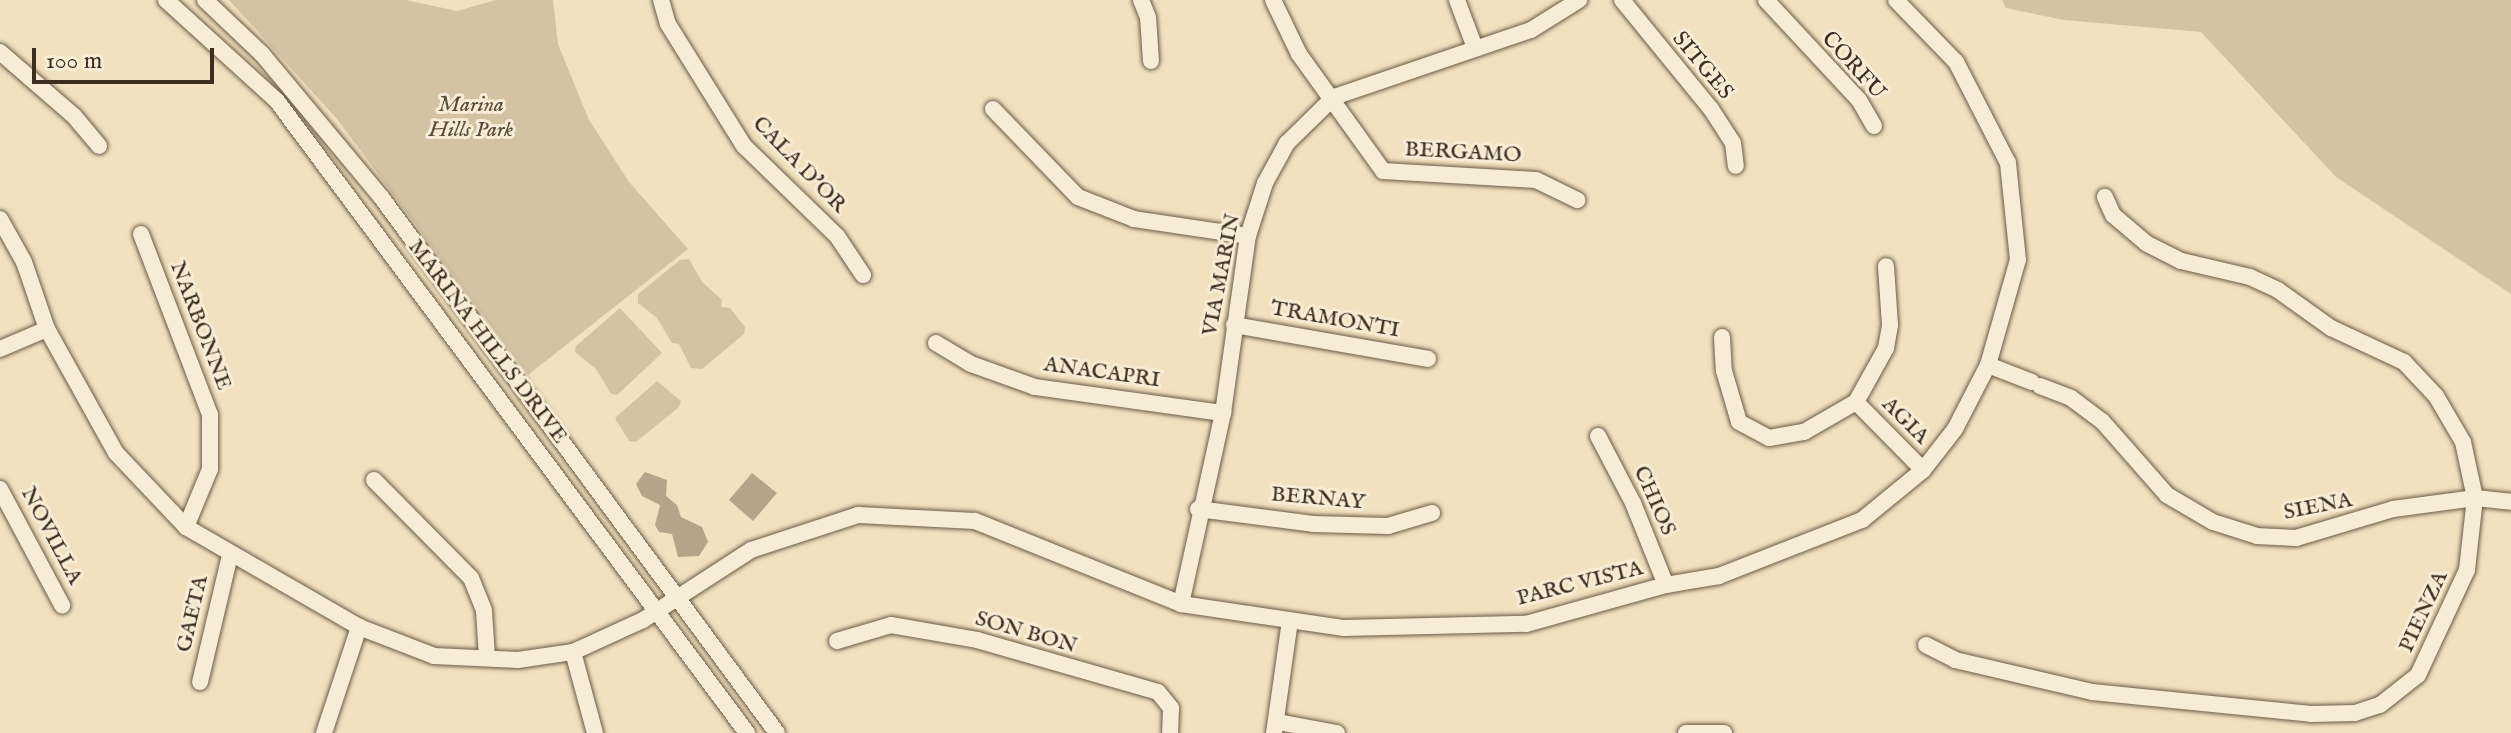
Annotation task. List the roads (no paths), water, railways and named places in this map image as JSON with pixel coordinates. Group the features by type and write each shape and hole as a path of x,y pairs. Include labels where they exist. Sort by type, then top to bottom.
{"street":[{"name":"MARINA HILLS DRIVE","path":"166,0 277,101 747,733"},
{"name":"MARINA HILLS DRIVE","path":"205,0 262,54 381,197 777,733"},
{"name":"CALA D'OR","path":"661,0 668,24 744,146 837,236 863,275"},
{"path":"1141,0 1148,17 1151,61"},
{"path":"1273,0 1299,54 1334,97"},
{"path":"1457,0 1475,48"},
{"name":"VIA MARIN","path":"1181,604 1198,509 1223,413 1248,236 1265,183 1287,143 1334,97 1531,30 1579,0"},
{"name":"SITGES","path":"1622,0 1711,109 1733,143 1736,166"},
{"name":"CORFU","path":"1766,0 1859,100 1874,126"},
{"name":"PARC VISTA","path":"0,219 24,262 47,329 116,453 186,527 359,627 434,656 518,660 573,652 679,600 751,550 858,515 975,521 1181,604 1290,621 1420,630 1526,624 1666,585 1719,576 1862,520 1923,470 1955,429 1988,365 2018,260 2008,163 1956,62 1896,0"},
{"path":"0,52 74,116 99,146"},
{"name":"BERGAMO","path":"1334,97 1383,171 1536,180 1577,200"},
{"path":"993,109 1078,197 1134,219 1248,236"},
{"name":"PIENZA","path":"1926,645 1955,660 2092,692 2311,714 2355,713 2380,705 2418,675 2467,570 2475,498 2463,442 2436,396 2404,362 2331,328 2278,290 2250,277 2181,261 2146,243 2113,215 2105,197"},
{"name":"NARBONNE","path":"141,234 210,415 210,469 186,527"},
{"name":"AGIA","path":"1722,337 1724,371 1739,422 1748,431 1786,438 1856,402 1886,348 1890,325 1886,266"},
{"name":"TRAMONTI","path":"1234,325 1428,359"},
{"path":"0,349 47,329"},
{"name":"ANACAPRI","path":"936,343 971,364 1035,387 1223,413"},
{"name":"SIENA","path":"1988,365 2071,398 2102,421 2167,495 2213,522 2257,536 2296,538 2393,509 2475,498 2511,502"},
{"name":"AGIA","path":"1856,402 1923,470"},
{"name":"CHIOS","path":"1598,436 1633,503 1666,585"},
{"path":"374,480 471,578 484,611 487,657"},
{"name":"NOVILLA","path":"0,489 62,605"},
{"name":"BERNAY","path":"1198,509 1313,524 1388,526 1432,513"},
{"name":"GAETA","path":"200,682 230,555"},
{"path":"1290,621 1276,728 1337,733"},
{"name":"SON BON","path":"837,641 891,625 977,640 1158,692 1171,708 1170,733"},
{"path":"324,733 359,627"},
{"path":"573,652 595,733"},
{"path":"1686,733 1726,729"}],"park label":[{"name":"Marina Hills Park","path":"471,118"}]}
